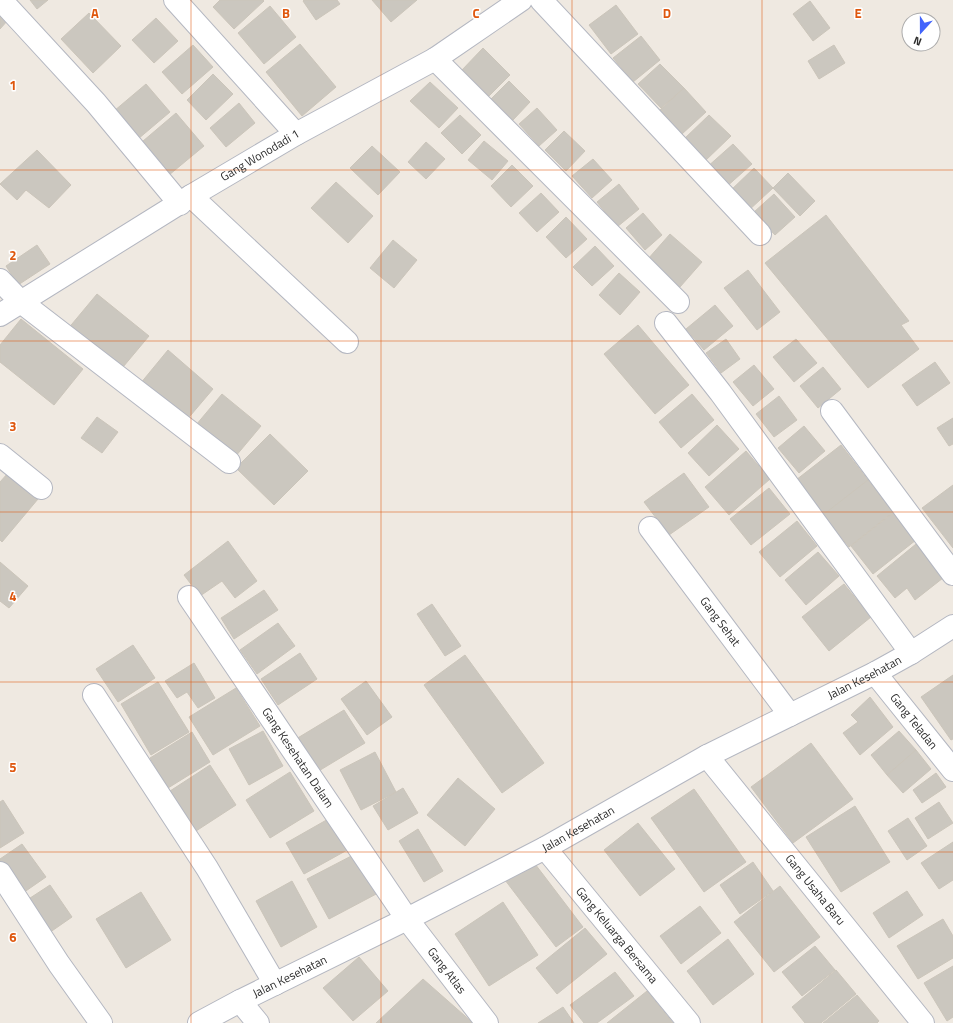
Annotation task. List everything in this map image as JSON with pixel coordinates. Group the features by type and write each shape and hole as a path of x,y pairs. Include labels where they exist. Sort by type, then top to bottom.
{"street":[{"path":"1,0 186,200 347,342"},
{"path":"175,0 296,134"},
{"name":"Gang Wonodadi 1","path":"0,315 296,134 435,59 521,0"},
{"path":"541,0 760,234"},
{"path":"435,59 678,302"},
{"path":"0,280 21,302 229,462"},
{"path":"666,323 720,392 911,653"},
{"path":"832,411 953,574"},
{"path":"0,455 41,488"},
{"name":"Gang Sehat","path":"650,528 790,715"},
{"name":"Gang Kesehatan Dalam","path":"189,597 407,919"},
{"name":"Jalan Kesehatan","path":"199,1023 545,848 707,756 875,673 911,653 953,626"},
{"name":"Gang Teladan","path":"875,673 953,770"},
{"path":"94,696 207,868 275,984"},
{"name":"Gang Usaha Baru","path":"707,756 923,1023"},
{"name":"Gang Keluarga Bersama","path":"545,848 689,1023"},
{"path":"0,872 59,964 101,1023"},
{"name":"Gang Atlas","path":"407,919 487,1023"},
{"path":"240,1001 258,1023"}],"building":[{"path":"30,0 48,0 37,9"},
{"path":"220,0 264,1 234,29 213,7"},
{"path":"337,0 340,4 316,20 303,1"},
{"path":"372,0 417,0 391,22"},
{"path":"810,1 830,28 813,41 793,14"},
{"path":"616,5 638,34 611,54 589,25"},
{"path":"270,6 296,37 264,64 238,33"},
{"path":"0,13 8,20 0,29"},
{"path":"89,13 121,46 93,73 61,39"},
{"path":"156,18 178,41 154,63 132,40"},
{"path":"641,36 660,60 633,82 613,58"},
{"path":"300,44 336,87 302,116 266,72"},
{"path":"193,45 213,67 182,94 162,72"},
{"path":"834,45 845,63 819,79 808,61"},
{"path":"483,48 510,75 489,96 462,70"},
{"path":"660,64 684,88 661,108 638,84"},
{"path":"213,74 233,94 206,120 187,100"},
{"path":"509,81 530,102 513,120 491,99"},
{"path":"430,82 458,108 439,128 410,101"},
{"path":"146,84 170,112 138,139 114,111"},
{"path":"684,88 706,112 682,134 660,110"},
{"path":"239,103 255,123 226,147 210,128"},
{"path":"537,108 557,130 539,146 519,124"},
{"path":"176,113 204,146 163,180 136,147"},
{"path":"460,115 481,135 462,154 441,133"},
{"path":"709,115 731,136 705,161 683,140"},
{"path":"564,131 585,151 566,171 545,150"},
{"path":"484,141 508,161 492,180 468,160"},
{"path":"426,142 445,159 426,179 408,162"},
{"path":"733,144 752,164 725,188 706,168"},
{"path":"372,146 400,172 378,195 350,168"},
{"path":"37,150 71,185 49,208 26,190 17,200 0,184"},
{"path":"593,159 612,180 592,198 572,176"},
{"path":"512,165 533,186 511,207 491,186"},
{"path":"754,168 773,188 748,211 729,192"},
{"path":"788,173 815,201 800,216 773,188"},
{"path":"336,182 373,216 348,243 311,208"},
{"path":"619,184 639,209 617,227 597,202"},
{"path":"541,193 559,212 537,232 519,213"},
{"path":"774,194 795,217 775,235 754,212"},
{"path":"643,213 662,235 645,250 626,228"},
{"path":"826,215 909,321 901,325 919,349 868,388 765,263"},
{"path":"566,217 587,239 566,258 546,237"},
{"path":"670,234 702,262 680,287 648,259"},
{"path":"393,240 417,260 394,288 370,268"},
{"path":"37,245 50,264 18,285 6,266"},
{"path":"595,246 614,266 592,286 573,267"},
{"path":"748,270 780,312 757,330 724,288"},
{"path":"619,273 640,292 620,315 599,295"},
{"path":"97,294 149,336 118,373 67,330"},
{"path":"715,305 733,326 704,350 686,329"},
{"path":"21,319 83,369 54,405 0,362 0,345"},
{"path":"638,325 689,385 655,414 604,354"},
{"path":"726,339 740,359 721,373 706,353"},
{"path":"796,339 817,363 794,382 773,357"},
{"path":"168,350 213,389 185,422 140,384"},
{"path":"935,362 950,383 917,406 902,385"},
{"path":"754,365 774,389 753,406 733,382"},
{"path":"823,367 841,389 818,408 800,386"},
{"path":"222,394 261,426 235,457 196,425"},
{"path":"692,394 714,420 681,448 659,422"},
{"path":"779,396 797,420 774,437 756,414"},
{"path":"97,417 118,432 102,453 81,438"},
{"path":"953,418 953,444 949,446 937,428"},
{"path":"717,425 739,449 709,476 688,453"},
{"path":"804,426 825,451 799,473 778,448"},
{"path":"270,434 308,471 274,505 236,468"},
{"path":"841,445 868,480 823,515 796,480"},
{"path":"746,451 770,479 729,515 705,487"},
{"path":"8,473 38,499 2,542 0,540 0,482"},
{"path":"684,473 709,507 669,535 644,502"},
{"path":"868,480 893,512 849,547 823,515"},
{"path":"953,485 953,548 922,508"},
{"path":"769,488 790,514 751,545 730,519"},
{"path":"894,512 916,540 873,574 851,546"},
{"path":"797,521 817,546 780,577 759,552"},
{"path":"228,541 257,581 235,598 222,581 200,596 184,575"},
{"path":"916,544 943,578 915,600 907,588 895,598 877,576"},
{"path":"818,552 839,576 806,605 785,580"},
{"path":"0,562 28,586 9,608 0,601"},
{"path":"844,584 871,617 829,651 802,617"},
{"path":"264,590 278,610 234,639 221,618"},
{"path":"432,604 461,646 445,656 417,614"},
{"path":"278,623 295,646 257,674 240,650"},
{"path":"133,645 155,678 118,702 96,669"},
{"path":"300,653 317,679 278,705 261,679"},
{"path":"465,655 544,763 502,793 424,685"},
{"path":"194,663 215,698 198,708 187,692 177,698 165,681"},
{"path":"953,675 953,739 951,740 921,697"},
{"path":"366,681 392,717 367,735 341,699"},
{"path":"158,682 189,732 151,755 121,704"},
{"path":"236,688 260,726 213,755 189,717"},
{"path":"870,697 893,727 860,755 843,733 858,722 851,715"},
{"path":"344,710 365,743 317,772 296,739"},
{"path":"263,731 283,766 249,785 229,749"},
{"path":"899,731 916,750 887,775 871,755"},
{"path":"192,732 210,762 168,788 150,758"},
{"path":"811,743 853,799 793,843 751,787"},
{"path":"916,750 931,769 903,793 887,775"},
{"path":"375,752 396,792 361,810 340,770"},
{"path":"210,765 236,805 196,831 170,791"},
{"path":"290,772 314,811 270,838 246,800"},
{"path":"936,773 946,787 922,803 913,790"},
{"path":"458,778 495,809 465,846 427,815"},
{"path":"403,788 418,813 388,830 373,806"},
{"path":"694,789 746,862 704,892 651,818"},
{"path":"3,800 24,833 0,848 0,802"},
{"path":"939,802 953,823 928,839 915,818"},
{"path":"855,806 890,862 841,892 806,837"},
{"path":"330,818 349,849 304,874 286,843"},
{"path":"908,818 927,846 907,860 888,831"},
{"path":"638,823 675,869 640,896 604,850"},
{"path":"418,829 443,871 424,882 399,841"},
{"path":"953,842 953,880 939,889 921,863"},
{"path":"22,844 46,877 20,895 0,867 0,859"},
{"path":"359,852 380,892 329,919 307,879"},
{"path":"532,860 583,927 556,947 505,880"},
{"path":"753,862 773,891 740,914 720,885"},
{"path":"292,881 317,927 281,947 256,901"},
{"path":"50,885 72,917 46,935 24,902"},
{"path":"780,886 820,937 774,972 734,922"},
{"path":"907,891 923,915 889,938 873,913"},
{"path":"141,892 171,940 126,968 96,919"},
{"path":"503,902 538,955 489,986 455,934"},
{"path":"700,906 721,933 681,964 660,936"},
{"path":"943,919 953,936 953,958 918,979 897,946"},
{"path":"585,928 607,954 557,994 536,968"},
{"path":"728,939 754,974 713,1005 687,971"},
{"path":"815,946 835,970 802,996 782,972"},
{"path":"359,957 388,991 353,1021 323,988"},
{"path":"953,966 953,1017 947,1021 924,983"},
{"path":"836,970 856,994 821,1023 805,1023 792,1007"},
{"path":"615,972 634,996 597,1023 584,1023 570,1005"},
{"path":"423,979 473,1023 376,1023"},
{"path":"647,991 673,1023 607,1023"},
{"path":"857,995 879,1021 877,1023 823,1023"},
{"path":"563,1007 574,1023 538,1023"}]}
